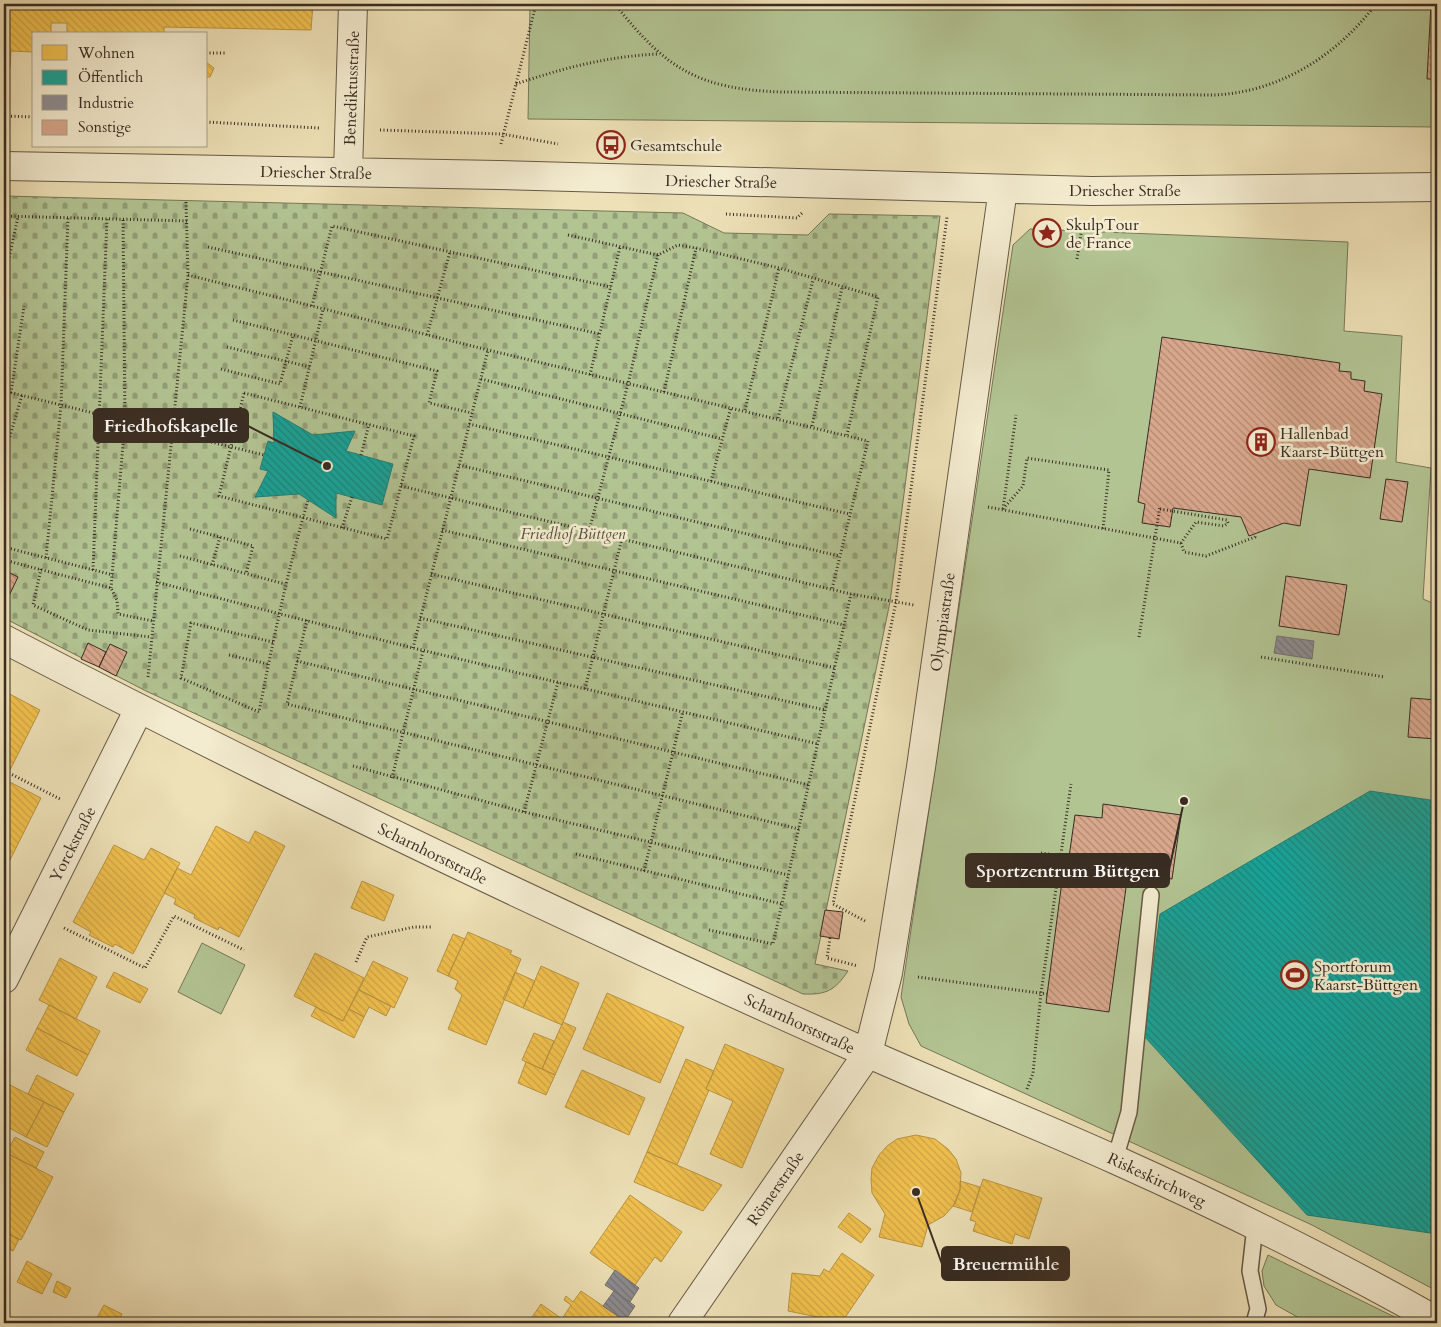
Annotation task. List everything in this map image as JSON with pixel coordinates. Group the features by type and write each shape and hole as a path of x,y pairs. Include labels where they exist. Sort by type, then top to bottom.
{"street":[{"name":"Benediktusstraße","path":"348,172 353,4"},
{"name":"Driescher Straße","path":"4,166 499,175 1092,192 1437,187"},
{"name":"Olympiastraße","path":"868,1054 888,973 923,757 1004,189"},
{"name":"Scharnhorststraße","path":"4,639 139,709 463,868 868,1054"},
{"name":"Yorckstraße","path":"4,978 139,709"},
{"name":"Riskeskirchweg","path":"868,1054 1115,1159 1313,1253 1437,1321"},
{"name":"Römerstraße","path":"682,1323 868,1054"}],"lane":[{"path":"1115,1159 1129,1112 1151,895"},
{"path":"1254,1323 1258,1309 1250,1271 1255,1226"}],"path":[{"path":"499,175 502,134 536,4"},
{"path":"615,4 659,54 711,83 754,91 1233,94 1264,87 1296,74 1318,61 1341,43 1362,22 1376,4"},
{"path":"208,53 227,53"},
{"path":"516,84 594,61 635,55 659,54"},
{"path":"4,116 32,117"},
{"path":"208,122 502,134 567,144"},
{"path":"139,709 146,691 188,275 188,221 184,193"},
{"path":"4,216 188,221"},
{"path":"871,925 833,904 896,602 947,216"},
{"path":"4,281 18,217"},
{"path":"46,558 61,405 68,218"},
{"path":"93,570 107,219"},
{"path":"123,219 125,420 111,588 117,600 118,614 153,621"},
{"path":"312,306 332,226 611,287"},
{"path":"568,235 658,255 678,246 696,248 779,268 813,280 878,297 847,435"},
{"path":"208,247 600,334"},
{"path":"590,375 620,247"},
{"path":"664,392 696,248"},
{"path":"428,334 450,252"},
{"path":"589,531 628,384 658,255"},
{"path":"745,410 779,268"},
{"path":"188,275 590,375 745,410 868,441 832,589"},
{"path":"778,418 813,280"},
{"path":"812,426 842,288"},
{"path":"11,393 24,306"},
{"path":"300,407 324,309"},
{"path":"233,320 437,371 429,403 472,413"},
{"path":"221,369 280,384 293,336"},
{"path":"227,348 310,368"},
{"path":"412,648 488,350"},
{"path":"481,379 722,439"},
{"path":"4,391 264,455"},
{"path":"244,393 300,407 414,436 387,539 219,496 244,393"},
{"path":"4,457 22,395"},
{"path":"711,481 731,407"},
{"path":"1003,509 1016,415"},
{"path":"361,456 369,424"},
{"path":"470,424 849,514"},
{"path":"1003,509 1023,486 1027,458 1109,470 1103,529"},
{"path":"459,465 839,556"},
{"path":"401,486 890,602"},
{"path":"342,528 352,497"},
{"path":"273,642 191,623 181,678 259,712 273,642 278,612 308,500"},
{"path":"1139,637 1160,508 1227,520 1228,523 1224,526 1196,522 1181,543"},
{"path":"1003,509 1181,543"},
{"path":"190,529 253,546 246,574"},
{"path":"442,530 614,569 844,625"},
{"path":"1181,543 1184,552 1206,556 1255,537 1255,534"},
{"path":"212,565 220,537"},
{"path":"585,689 622,538"},
{"path":"4,546 113,575"},
{"path":"180,556 285,584"},
{"path":"4,560 111,588"},
{"path":"41,569 34,604 88,630 151,638"},
{"path":"431,574 835,668"},
{"path":"156,582 423,651 818,744"},
{"path":"709,930 773,944 851,594"},
{"path":"420,618 825,710"},
{"path":"307,620 287,704 403,734 799,829"},
{"path":"392,778 423,651"},
{"path":"229,655 268,664"},
{"path":"1261,657 1385,677"},
{"path":"297,661 547,720 809,785"},
{"path":"524,812 558,682"},
{"path":"644,871 683,711"},
{"path":"353,766 524,812 788,876"},
{"path":"10,773 88,813"},
{"path":"1015,1116 1034,1073 1041,993 1071,784"},
{"path":"576,854 782,904"},
{"path":"1041,854 1094,860"},
{"path":"36,915 146,968 174,916 244,950"},
{"path":"356,962 367,936 414,927 433,927"},
{"path":"830,938 828,958 888,973 1047,994"}],"green space":[{"path":"530,4 1437,4 1437,127 528,119"},
{"name":"Friedhof Büttgen","path":"4,196 683,213 724,233 808,235 829,214 940,216 890,602 815,964 848,971 839,983 830,990 818,994 803,994 146,691 4,618"},
{"path":"1030,229 1348,242 1344,331 1402,336 1396,462 1431,468 1423,599 1437,605 1437,1291 1312,1225 921,1046 909,1024 901,997 1013,245"},
{"path":"202,943 245,965 221,1014 178,992"},
{"path":"1268,1255 1407,1323 1308,1323 1276,1305 1264,1286 1262,1271"}],"building: Wohnen":[{"path":"4,4 313,4 311,30 164,27 164,32 67,32 67,23 51,23 51,32 32,32 32,52 11,51 10,68 4,68"},
{"path":"208,64 214,68 210,77 208,77"},
{"path":"4,691 40,710 11,768 4,764"},
{"path":"4,764 11,768 5,779 4,779"},
{"path":"4,779 41,798 4,872"},
{"path":"216,826 249,843 255,831 285,846 239,937 219,927 218,930 194,918 195,915 174,904 176,899 164,893 177,868 191,875"},
{"path":"114,845 144,860 151,848 180,863 133,954 115,944 113,947 89,935 91,932 73,922"},
{"path":"362,881 394,895 384,921 351,908"},
{"path":"468,932 512,951 510,954 521,959 486,1045 448,1029 462,995 455,989 458,981 448,976"},
{"path":"453,934 465,939 448,976 437,971"},
{"path":"315,953 364,978 343,1021 294,996"},
{"path":"60,958 97,977 76,1019 39,1000"},
{"path":"373,961 408,978 394,1008 359,990"},
{"path":"541,966 579,983 562,1025 523,1008"},
{"path":"114,972 148,989 140,1003 106,987"},
{"path":"515,972 535,981 523,1008 503,999"},
{"path":"359,990 391,1006 386,1016 369,1007 364,1017 349,1009"},
{"path":"607,993 684,1027 660,1083 583,1049"},
{"path":"49,1005 100,1031 88,1055 37,1028"},
{"path":"316,1007 343,1021 349,1009 364,1017 354,1038 311,1016"},
{"path":"563,1022 576,1028 555,1075 542,1069"},
{"path":"37,1028 88,1055 77,1076 26,1050"},
{"path":"534,1033 554,1041 542,1069 522,1060"},
{"path":"725,1044 784,1069 742,1168 710,1154 733,1101 706,1089"},
{"path":"686,1059 714,1071 706,1089 709,1090 677,1165 647,1152"},
{"path":"526,1062 555,1075 546,1095 518,1083"},
{"path":"582,1070 645,1098 629,1135 565,1107"},
{"path":"37,1075 74,1094 64,1112 28,1094"},
{"path":"4,1082 44,1102 26,1137 4,1125"},
{"path":"44,1102 64,1112 47,1147 26,1137"},
{"path":"916,1135 935,1139 948,1149 956,1159 961,1173 960,1190 955,1204 944,1216 928,1225 922,1247 879,1237 885,1214 872,1193 871,1179 872,1168 879,1155 887,1146 897,1139"},
{"path":"15,1137 44,1152 36,1168 6,1153"},
{"path":"5,1152 53,1177 21,1240 4,1232"},
{"path":"647,1152 722,1185 703,1211 634,1182"},
{"path":"983,1179 1042,1198 1029,1239 1015,1234 1012,1244 973,1231 976,1222 970,1220"},
{"path":"960,1181 980,1187 972,1212 953,1206 960,1190"},
{"path":"630,1195 682,1232 661,1262 655,1257 635,1285 590,1253"},
{"path":"849,1213 871,1229 861,1243 838,1227"},
{"path":"4,1232 19,1239 13,1251 4,1247"},
{"path":"842,1253 874,1275 842,1322 788,1311 792,1273 820,1276 824,1269 829,1272"},
{"path":"27,1261 52,1274 42,1294 17,1282"},
{"path":"57,1281 71,1288 66,1298 53,1292"},
{"path":"581,1291 625,1321 623,1323 528,1323 541,1304 562,1319 571,1305 564,1300 566,1296 573,1302"},
{"path":"104,1305 122,1314 117,1323 94,1323"}],"building: Öffentlich":[{"path":"273,412 313,435 355,431 346,451 393,464 382,505 336,493 336,518 299,494 255,497 268,471 260,469 268,441 274,443"},
{"name":"Sportforum Kaarst-Büttgen","path":"1370,791 1437,801 1437,1234 1307,1215 1144,1036 1160,914"}],"building: Industrie":[{"path":"1277,636 1314,641 1312,659 1274,653"},
{"path":"615,1270 639,1288 630,1302 605,1285"},
{"path":"614,1291 635,1306 625,1321 603,1306"}],"building: Sonstige":[{"path":"1431,4 1437,4 1437,79 1427,79"},
{"name":"Hallenbad Kaarst-Büttgen","path":"1162,337 1340,363 1339,371 1351,372 1351,379 1365,381 1364,391 1382,394 1370,478 1309,469 1300,526 1284,523 1249,536 1241,517 1173,508 1170,527 1142,523 1145,504 1138,502"},
{"path":"1386,479 1408,482 1402,522 1380,519"},
{"path":"4,570 18,577 6,602 4,601"},
{"path":"1286,576 1347,585 1339,635 1279,626"},
{"path":"88,643 106,652 99,667 81,659"},
{"path":"110,644 127,652 116,676 99,667"},
{"path":"1411,698 1437,700 1437,739 1408,737"},
{"path":"1103,804 1181,815 1172,879 1128,873 1109,1012 1046,1003 1064,866 1098,869 1099,861 1069,857 1075,815 1102,818"},
{"path":"825,910 843,912 839,939 820,936"}],"place":[{"name":"Gesamtschule","path":"611,145"},
{"name":"SkulpTour de France","path":"1047,233"},
{"name":"Hallenbad Kaarst-Büttgen","path":"1261,442"},
{"name":"Friedhofskapelle","path":"327,466"},
{"name":"Sportzentrum Büttgen","path":"1184,801"},
{"name":"Sportforum Kaarst-Büttgen","path":"1295,975"},
{"name":"Breuermühle","path":"916,1192"}]}
